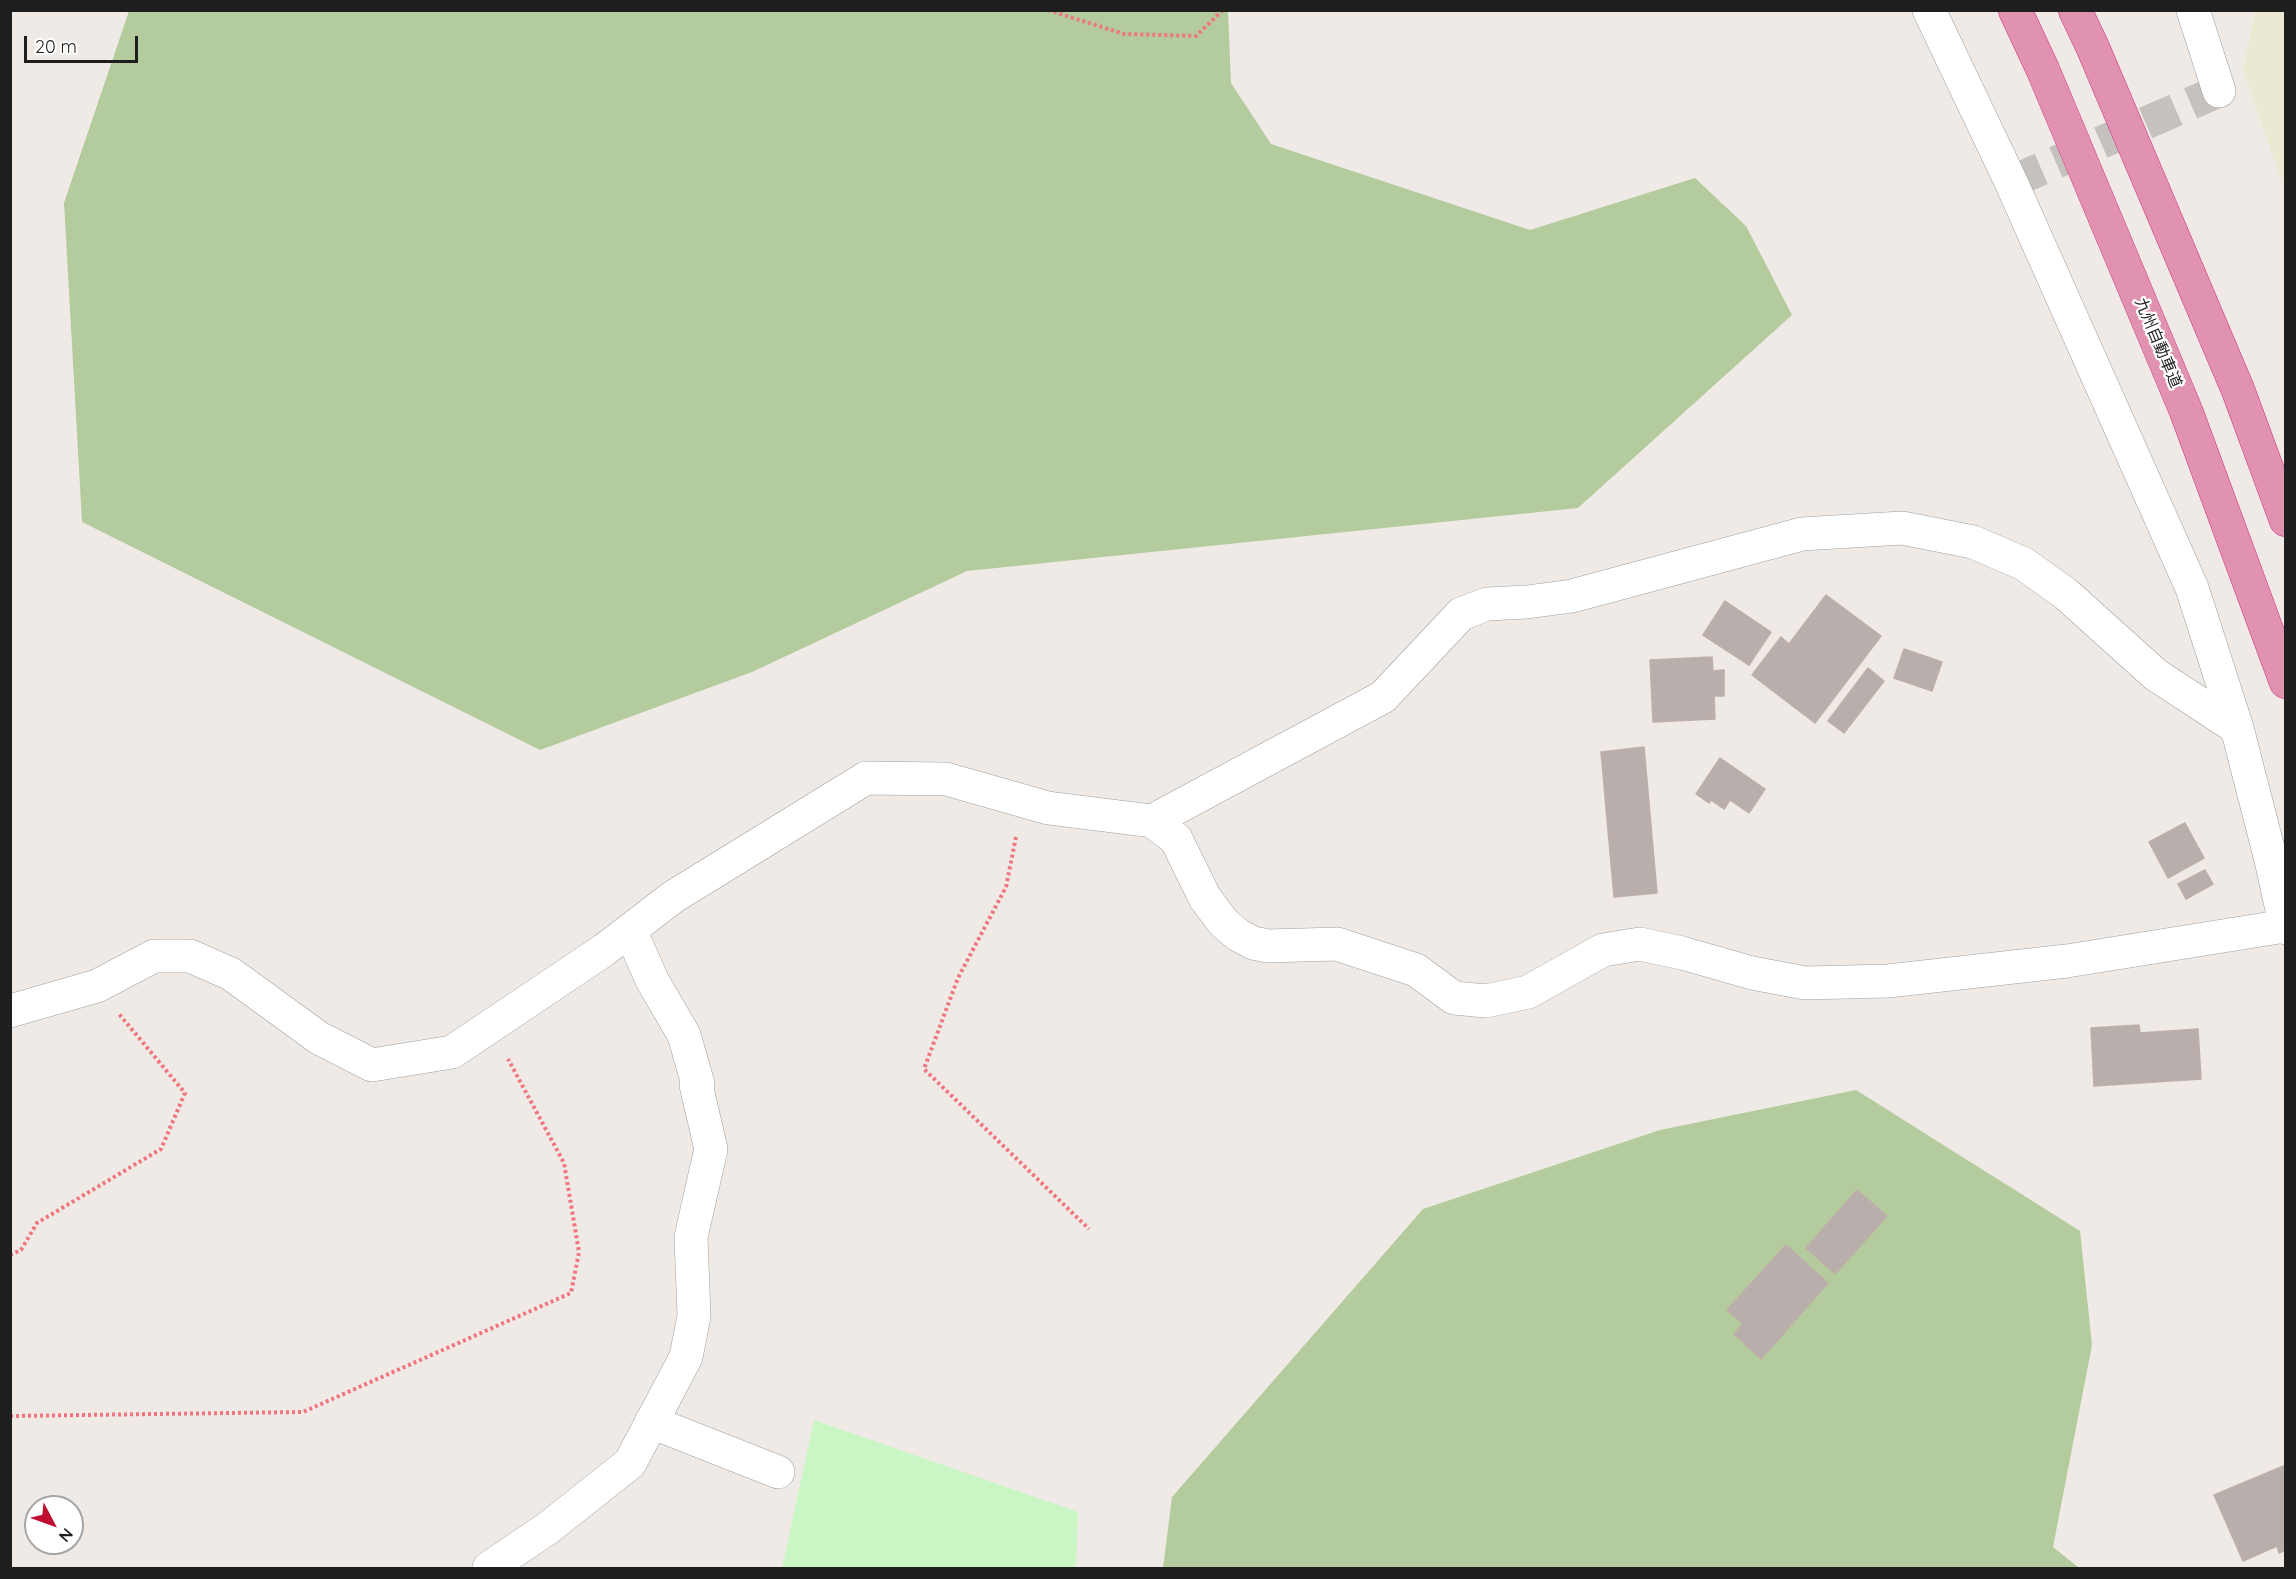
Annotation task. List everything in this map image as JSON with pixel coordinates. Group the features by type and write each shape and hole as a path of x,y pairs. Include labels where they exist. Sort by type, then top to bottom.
{"highway":[{"name":"九州自動車道","path":"2014,10 2043,70 2186,411 2286,682"},
{"path":"2075,10 2098,59 2238,390 2286,520"}],"street":[{"path":"10,1011 97,986 154,956 190,956 231,974 319,1038 372,1065 452,1052 630,930 673,897 866,778 946,779 1048,808 1152,821 1176,839 1205,898 1223,922 1252,944 1268,946 1337,944 1416,970 1454,998 1486,1001 1528,992 1603,950 1640,944 1682,953 1752,973 1805,983 1888,981 2067,961 2285,927 2271,860 2237,728 2192,588 2016,193 1929,10"},
{"path":"2193,10 2219,91"},
{"path":"1152,821 1383,697 1461,614 1487,604 1572,596 1802,534 1902,528 1973,542 2024,564 2066,594 2156,675 2237,728"},
{"path":"489,1569 548,1528 630,1463 686,1357 694,1316 691,1237 711,1149 696,1085 698,1084 684,1035 652,980 630,930"},
{"path":"651,1422 777,1472"}],"path":[{"path":"1048,10 1124,34 1196,36 1223,10"},
{"path":"1022,801 1006,886 958,978 924,1069 1089,1229"},
{"path":"10,1255 21,1250 37,1223 161,1149 184,1093 97,986"},
{"path":"10,1416 303,1413 572,1293 579,1252 564,1163 490,1027"}],"shaded area":[{"path":"2255,11 2285,11 2285,190 2243,71"}],"green space":[{"path":"129,11 1228,11 1231,83 1271,144 1530,230 1695,178 1746,226 1792,315 1578,508 967,571 752,672 540,750 82,522 64,203"},
{"path":"1856,1090 2080,1231 2092,1345 2053,1547 2079,1568 1163,1568 1172,1497 1423,1209 1660,1130"},
{"path":"814,1420 1078,1512 1076,1568 782,1568"}],"building":[{"path":"1826,595 1881,636 1815,723 1752,675 1781,637 1789,644"},
{"path":"1725,601 1771,632 1749,665 1703,635"},
{"path":"1904,649 1942,662 1932,691 1894,678"},
{"path":"1712,657 1713,671 1724,670 1724,696 1714,696 1715,719 1653,722 1650,660"},
{"path":"1868,668 1884,681 1844,733 1828,721"},
{"path":"1644,747 1657,893 1614,897 1601,752"},
{"path":"1720,758 1765,789 1749,813 1730,800 1724,809 1696,794"},
{"path":"2185,823 2204,858 2168,878 2149,842"},
{"path":"2205,870 2213,884 2186,899 2178,884"},
{"path":"2139,1025 2140,1033 2198,1029 2201,1079 2094,1086 2091,1028"},
{"path":"1857,1190 1887,1216 1835,1274 1806,1248"},
{"path":"1786,1245 1828,1283 1761,1359 1734,1334 1743,1324 1727,1310"},
{"path":"2286,1465 2286,1550 2279,1553 2277,1546 2243,1561 2214,1495"}],"tunnel":[{"path":"2011,182 2219,91"}]}
